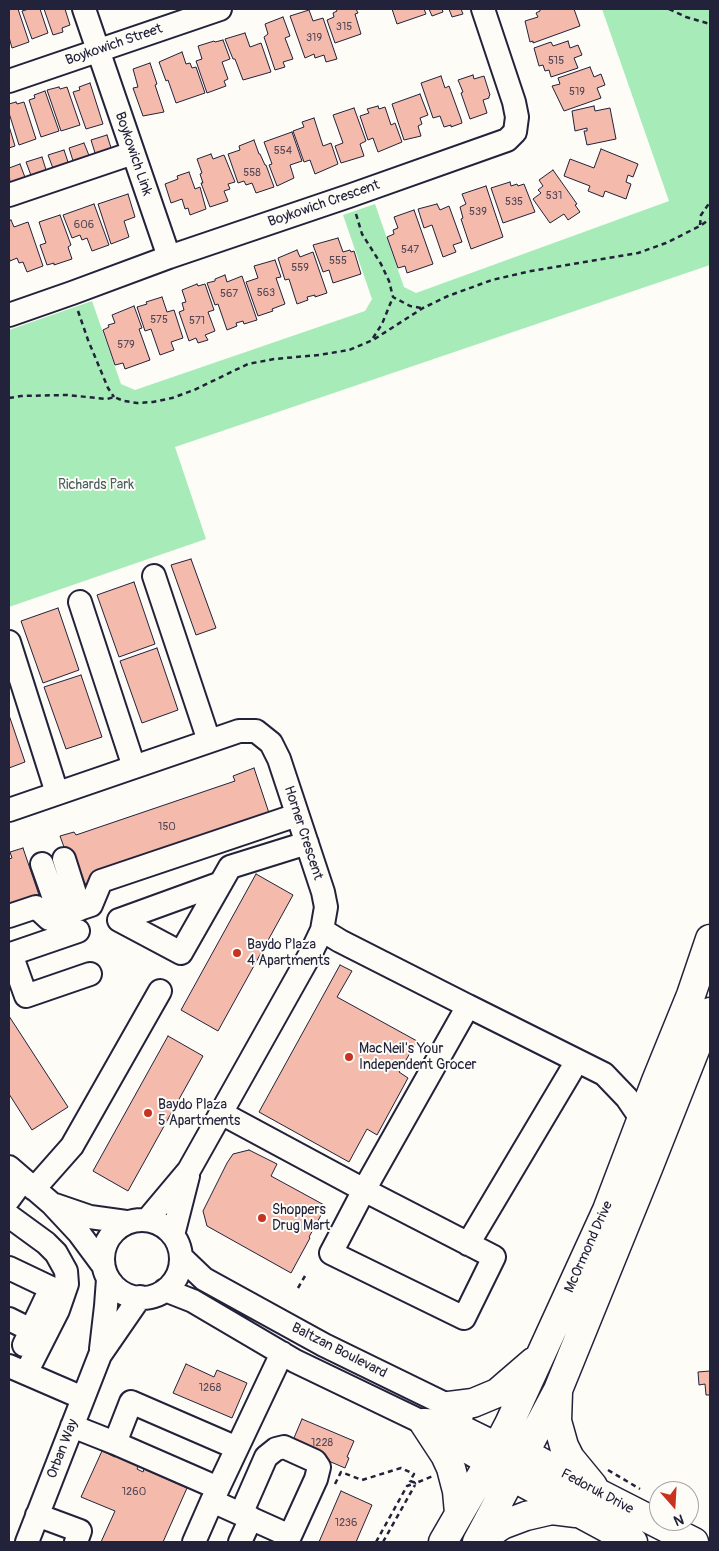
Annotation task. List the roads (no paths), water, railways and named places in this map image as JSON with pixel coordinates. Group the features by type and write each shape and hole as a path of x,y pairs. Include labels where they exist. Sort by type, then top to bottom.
{"main road":[{"name":"McOrmond Drive","path":"477,1542 538,1358 607,1210 691,995 710,939"},
{"name":"McOrmond Drive","path":"445,1533 558,1390 648,1171 710,1012"},
{"path":"449,1406 473,1403 497,1392 538,1358"},
{"path":"477,1542 502,1525 515,1520 539,1512 590,1504 564,1446 557,1421 558,1390"},
{"path":"424,1424 445,1455 458,1491 445,1533"},
{"name":"Fedoruk Drive","path":"424,1424 450,1424 590,1504 694,1542"},
{"name":"Fedoruk Drive","path":"590,1504 633,1542"}],"street":[{"name":"Boykowich Link","path":"84,9 169,257"},
{"name":"Boykowich Street","path":"9,82 220,9"},
{"name":"Boykowich Crescent","path":"9,315 169,257 506,140 515,132 517,118 514,102 483,9"},
{"path":"9,195 133,153"},
{"path":"154,576 209,740"},
{"path":"80,602 134,767"},
{"path":"9,642 57,793"},
{"name":"Horner Crescent","path":"9,810 239,730 256,731 271,743 279,758 323,892 326,907 322,930 189,1170 173,1235"},
{"path":"9,916 36,907 49,920 91,905 101,881 297,815"},
{"path":"221,883 230,867 307,843"},
{"path":"64,858 70,912"},
{"path":"42,864 70,912"},
{"path":"322,930 340,941 604,1074 627,1098 642,1120"},
{"path":"78,931 10,954 26,996 90,974"},
{"path":"9,1199 22,1179 72,1146 160,991"},
{"path":"221,1113 364,1190 494,1257 464,1318 331,1253 364,1190 468,1006"},
{"path":"468,1244 577,1061"},
{"name":"Horner Crescent","path":"136,1221 189,1170"},
{"path":"22,1179 52,1204 79,1233 119,1291 134,1297 151,1297 166,1290 174,1281 180,1270 181,1257 179,1245 165,1226 136,1221 90,1217 52,1204"},
{"path":"9,1216 46,1243 56,1253 66,1271 67,1284 58,1310 16,1369"},
{"path":"105,1272 102,1251 107,1239 115,1229 136,1221"},
{"name":"Baltzan Boulevard","path":"181,1257 204,1279 324,1345 449,1406 504,1456"},
{"path":"9,1268 50,1288 16,1369"},
{"name":"Orban Way","path":"100,1355 106,1306 105,1272"},
{"name":"Baltzan Boulevard","path":"166,1290 193,1301 282,1353 424,1424"},
{"name":"Orban Way","path":"27,1542 100,1355 140,1297"},
{"path":"9,1319 31,1330"},
{"path":"194,1542 282,1353"},
{"path":"16,1369 83,1398"},
{"path":"115,1444 131,1402 237,1448"},
{"path":"72,1426 115,1444 215,1494 246,1516 289,1539 316,1479 319,1467 315,1461 284,1447 276,1449 266,1457 246,1516 240,1542"},
{"path":"38,1515 80,1531 76,1542"}],"place":[{"name":"Baydo Plaza 4 Apartments","path":"237,953"},
{"name":"MacNeil's Your Independent Grocer","path":"349,1057"},
{"name":"Baydo Plaza 5 Apartments","path":"148,1113"},
{"name":"Shoppers Drug Mart","path":"262,1218"}],"park label":[{"name":"Richards Park","path":"96,485"}]}
